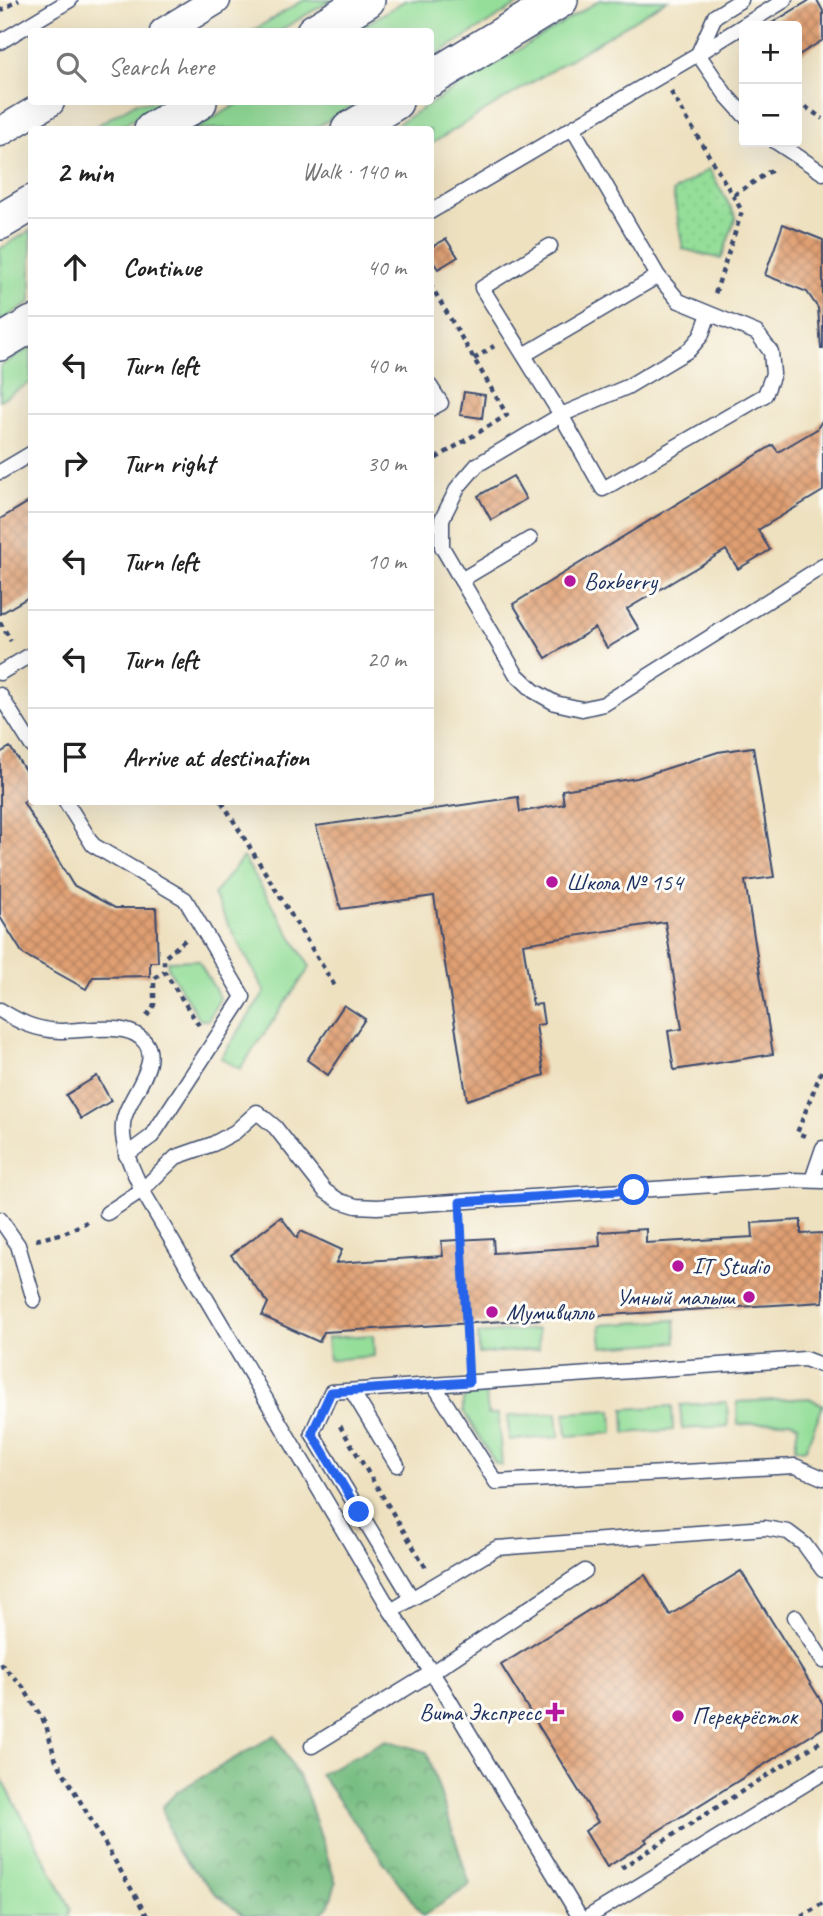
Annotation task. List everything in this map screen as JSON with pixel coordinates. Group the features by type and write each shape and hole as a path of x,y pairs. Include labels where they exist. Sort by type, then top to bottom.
{"street":[{"path":"170,28 216,0"},
{"path":"320,28 366,0"},
{"path":"434,77 560,0"},
{"path":"0,132 45,105"},
{"path":"159,126 194,105"},
{"path":"356,126 390,105"},
{"path":"0,222 28,204"},
{"path":"0,343 28,326"}],"lane":[{"path":"0,42 71,0"},
{"path":"698,54 715,16 741,0"},
{"path":"434,210 662,76 785,0"},
{"path":"698,54 739,110"},
{"path":"550,246 482,288 561,415 603,489 765,395 773,374 771,352 757,333 679,301 658,276 573,129"},
{"path":"784,147 823,173"},
{"path":"524,355 658,276"},
{"path":"709,314 701,336 689,350 627,387 561,415 477,465 458,487 442,519 442,547 516,674 534,691 555,703 582,709 604,704 823,566"},
{"path":"434,392 441,403 434,407"},
{"path":"0,472 28,455"},
{"path":"461,580 530,539"},
{"path":"0,673 28,656"},
{"path":"0,695 28,740"},
{"path":"68,805 93,845 185,899 243,997 152,1136 126,1155"},
{"path":"0,1010 25,1026 57,1031 120,1030 135,1034 147,1046 150,1062 131,1100 123,1124 126,1155 142,1190 391,1611 579,1916"},
{"path":"107,1213 142,1190 176,1157 235,1132 257,1112 275,1127 325,1191 340,1201 377,1208 817,1181 823,1148"},
{"path":"0,1219 18,1245 34,1300"},
{"path":"411,1597 312,1433 331,1392 806,1359 823,1366"},
{"path":"434,1385 496,1482 795,1466 823,1478"},
{"path":"352,1391 397,1465"},
{"path":"391,1611 497,1548 765,1528 788,1532 804,1544 823,1570"},
{"path":"312,1746 585,1571"},
{"path":"795,1617 823,1661"},
{"path":"598,1914 823,1773"}],"path":[{"path":"0,11 19,0"},
{"path":"662,76 742,211 709,314"},
{"path":"802,104 823,119"},
{"path":"733,195 796,155"},
{"path":"434,291 507,415 434,460"},
{"path":"224,805 336,988"},
{"path":"201,926 164,958 164,971 202,1031"},
{"path":"154,1005 154,979 164,971"},
{"path":"810,1138 797,1133 823,1067"},
{"path":"460,1202 469,1382"},
{"path":"18,1245 64,1233 107,1213"},
{"path":"326,1403 436,1584"},
{"path":"0,1663 23,1687 47,1725 55,1758 147,1916"},
{"path":"616,1871 823,1740"},
{"path":"801,1916 823,1903"}],"green space":[{"path":"304,0 331,0 284,28 257,28"},
{"path":"406,0 525,0 434,56 434,28 360,28"},
{"path":"600,0 667,0 434,142 434,126 394,126 428,105 434,105 434,101"},
{"path":"132,105 158,105 121,126 96,126"},
{"path":"236,105 354,105 318,126 200,126"},
{"path":"709,169 736,217 721,259 683,249 673,192"},
{"path":"28,232 28,304 0,321 0,249"},
{"path":"28,349 28,384 0,400 0,366"},
{"path":"243,857 310,967 240,1069 221,1058 265,992 213,895"},
{"path":"198,960 220,998 208,1020 200,1020 168,968 168,961"},
{"path":"675,1320 676,1342 602,1347 600,1325"},
{"path":"538,1329 539,1349 479,1354 478,1334"},
{"path":"373,1335 374,1356 329,1360 327,1338"},
{"path":"471,1393 486,1394 488,1415 498,1414 502,1466 495,1463 463,1411 463,1400"},
{"path":"809,1398 823,1405 806,1448 795,1448 798,1425 791,1421 738,1425 737,1402"},
{"path":"727,1402 728,1426 682,1429 680,1405"},
{"path":"672,1406 673,1430 625,1433 624,1409"},
{"path":"612,1410 613,1433 567,1436 565,1413"},
{"path":"557,1413 559,1437 509,1440 508,1416"},
{"path":"275,1735 305,1789 336,1883 328,1908 317,1916 244,1916 216,1894 175,1849 162,1807 178,1791"},
{"path":"386,1740 427,1752 470,1885 423,1916 320,1774"},
{"path":"0,1775 71,1908 69,1916 0,1916"}],"building":[{"path":"810,0 817,0 823,11 823,40 802,53 802,21 775,21"},
{"path":"783,224 823,240 823,349 818,308 807,292 765,275"},
{"path":"446,239 458,257 438,269 434,263 434,246"},
{"path":"464,392 485,395 482,418 460,415"},
{"path":"823,419 823,491 758,530 770,550 738,569 726,550 627,609 639,629 607,648 595,628 546,658 513,604 773,445 778,452 817,429"},
{"path":"513,476 526,499 491,520 478,496"},
{"path":"28,502 28,597 0,614 0,519"},
{"path":"10,747 28,775 28,799 23,802 73,885 115,908 156,908 158,962 150,962 150,976 93,977 86,989 23,954 0,917 0,753"},
{"path":"753,747 774,877 745,881 773,1054 674,1070 668,1031 682,1029 665,922 523,944 533,1005 541,1004 544,1024 536,1025 544,1075 467,1100 434,896 341,909 316,826 518,797 520,812 564,804 562,790 637,778 718,752"},
{"path":"344,1005 365,1019 328,1075 307,1060"},
{"path":"97,1076 111,1101 81,1119 66,1095"},
{"path":"281,1217 297,1238 301,1231 342,1250 336,1263 443,1256 441,1241 493,1238 494,1253 600,1246 599,1232 646,1229 646,1243 753,1237 752,1223 801,1220 801,1234 823,1233 823,1302 324,1332 319,1342 262,1316 268,1303 231,1255"},
{"name":"Перекрёсток","path":"741,1571 823,1704 823,1728 645,1839 647,1842 607,1867 585,1831 598,1822 501,1665 645,1575 670,1615"}],"place":[{"name":"Boxberry","path":"570,581"},
{"name":"Школа № 154","path":"552,882"},
{"name":"IT Studio","path":"678,1266"},
{"name":"Умный малыш","path":"749,1297"},
{"name":"Мумивилль","path":"492,1312"},
{"name":"Вита Экспресс","path":"555,1712"},
{"name":"Перекрёсток","path":"678,1716"}],"route":[{"path":"359,1512 312,1433 331,1392 469,1382 460,1202 634,1190"}]}
